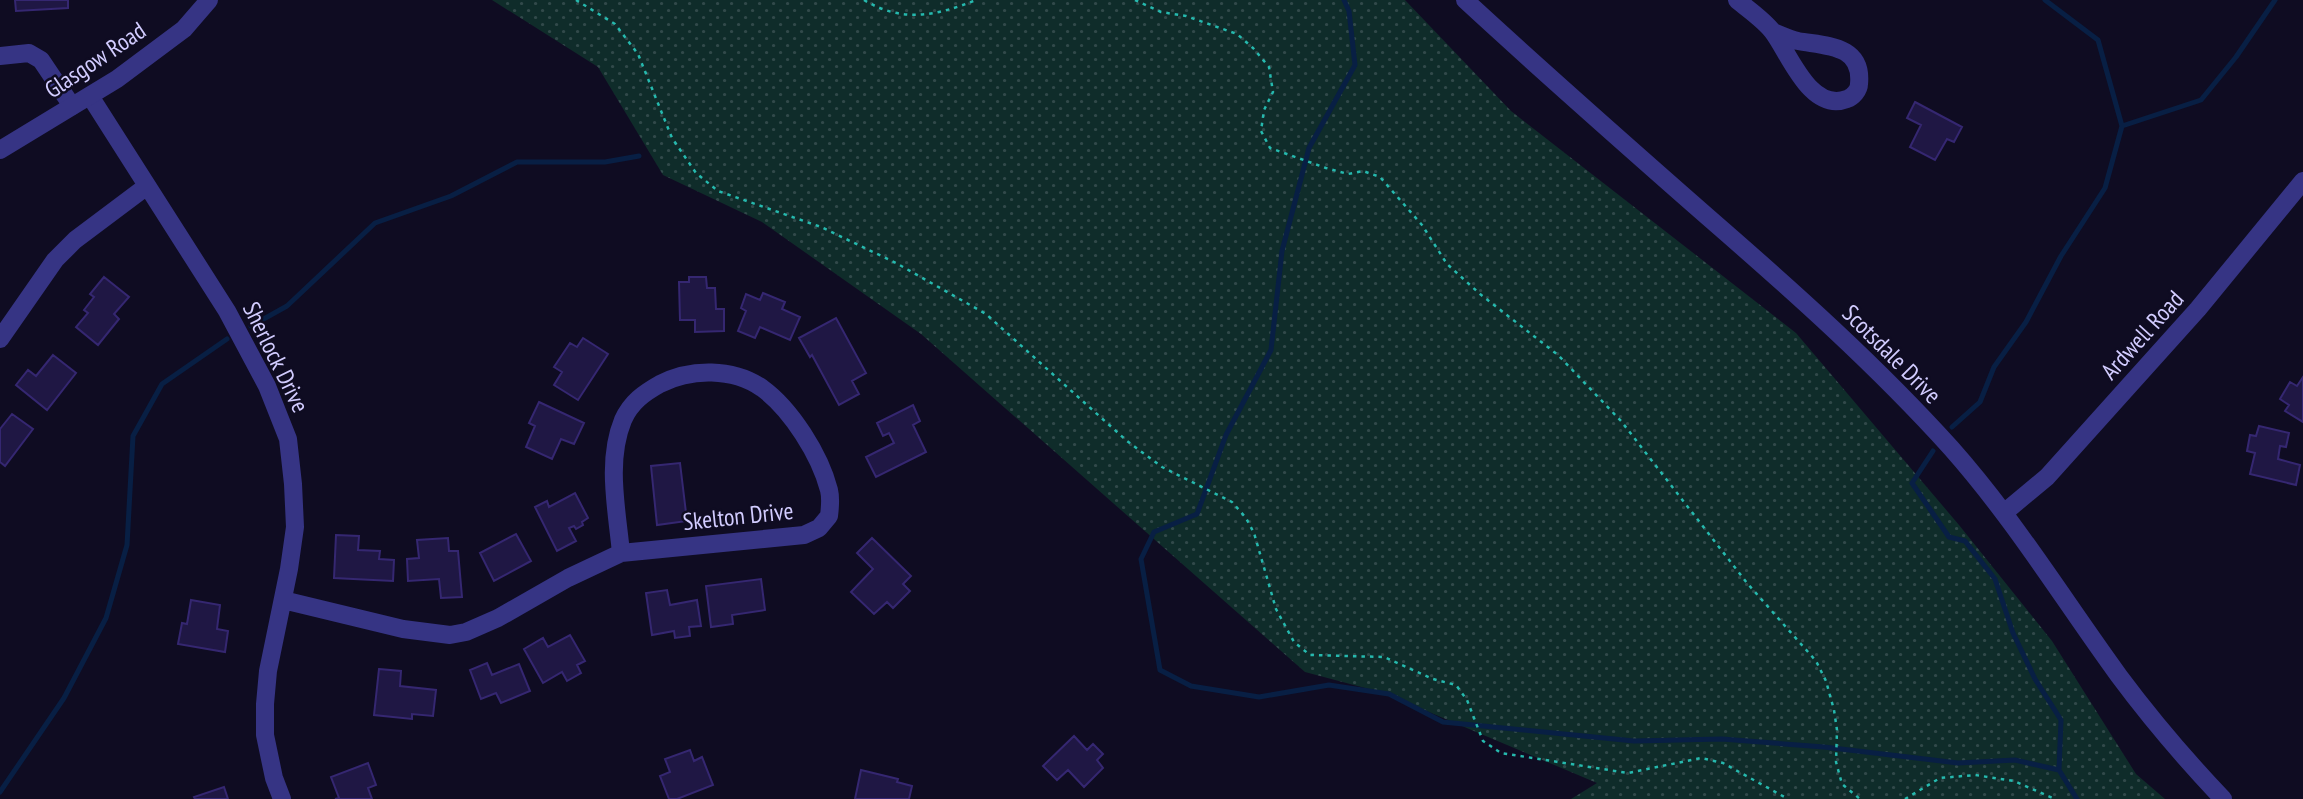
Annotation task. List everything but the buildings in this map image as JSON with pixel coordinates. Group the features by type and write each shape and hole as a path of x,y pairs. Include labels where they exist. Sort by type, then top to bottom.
{"street":[{"name":"Glasgow Road","path":"0,150 117,79 184,29 209,0"},
{"name":"Scotsdale Drive","path":"1465,0 1797,295 1923,419 2005,512 2120,677 2183,756 2223,799"},
{"path":"1737,0 1773,32 1791,64 1810,88 1830,100 1848,99 1859,87 1859,72 1844,50 1820,43 1797,41 1773,32"},
{"path":"0,57 29,53 41,60 72,106"},
{"name":"Sherlock Drive","path":"90,96 227,311 267,386 288,439 295,527 264,704 265,735 274,778 282,799"},
{"name":"Ardwell Road","path":"2005,512 2047,477 2190,319 2303,181"},
{"path":"0,339 61,253 95,223 147,186"},
{"name":"Skelton Drive","path":"283,600 403,629 450,635 466,632 498,618 568,578 621,552 804,535 818,528 829,516 830,492 809,444 779,405 761,388 718,372 674,377 636,399 624,419 617,439 614,477 621,552"}],"path":[{"path":"576,0 615,24 638,54 672,138 696,173 718,191 821,228 896,263 986,314 1127,440 1162,467 1232,502 1246,518 1254,533 1276,609 1294,642 1310,654 1384,657 1433,679 1456,685 1467,700 1483,741 1501,752 1628,773 1701,758 1723,763 1788,799"},
{"path":"864,0 881,10 910,16 943,11 976,0"},
{"path":"1135,0 1161,12 1186,16 1237,34 1269,67 1273,92 1264,110 1261,131 1270,148 1348,174 1363,171 1380,177 1422,225 1447,264 1479,294 1558,355 1621,422 1748,583 1816,661 1826,681 1837,730 1836,762 1842,784 1860,799"},
{"path":"1905,799 1940,778 1975,775 2014,781 2055,799"}],"green space":[{"path":"492,0 1405,0 1511,111 1796,333 1959,525 2052,641 2136,774 2165,799 1571,799 1597,783 1384,693 1305,672 921,334 762,222 663,175 598,67"}],"waterway":[{"path":"1344,0 1349,11 1355,65 1309,148 1282,251 1271,350 1226,435 1197,514 1154,532 1141,559 1160,670 1191,686 1259,697 1329,685 1389,694 1443,722 1634,741 1722,739 1824,747 1958,763 2015,760 2059,770 2077,799"},
{"path":"1952,427 1980,402 1994,367 2026,322 2061,256 2105,188 2122,126 2098,40 2045,0"},
{"path":"2122,126 2201,100 2236,57 2275,0"},
{"path":"251,326 287,306 375,223 451,196 517,162 605,162 639,156"},
{"path":"0,792 64,698 106,618 127,545 133,436 162,384 227,339"},
{"path":"1933,451 1912,483 1949,537 1965,541 1995,579 2013,633 2035,679 2061,720 2059,770"}]}
